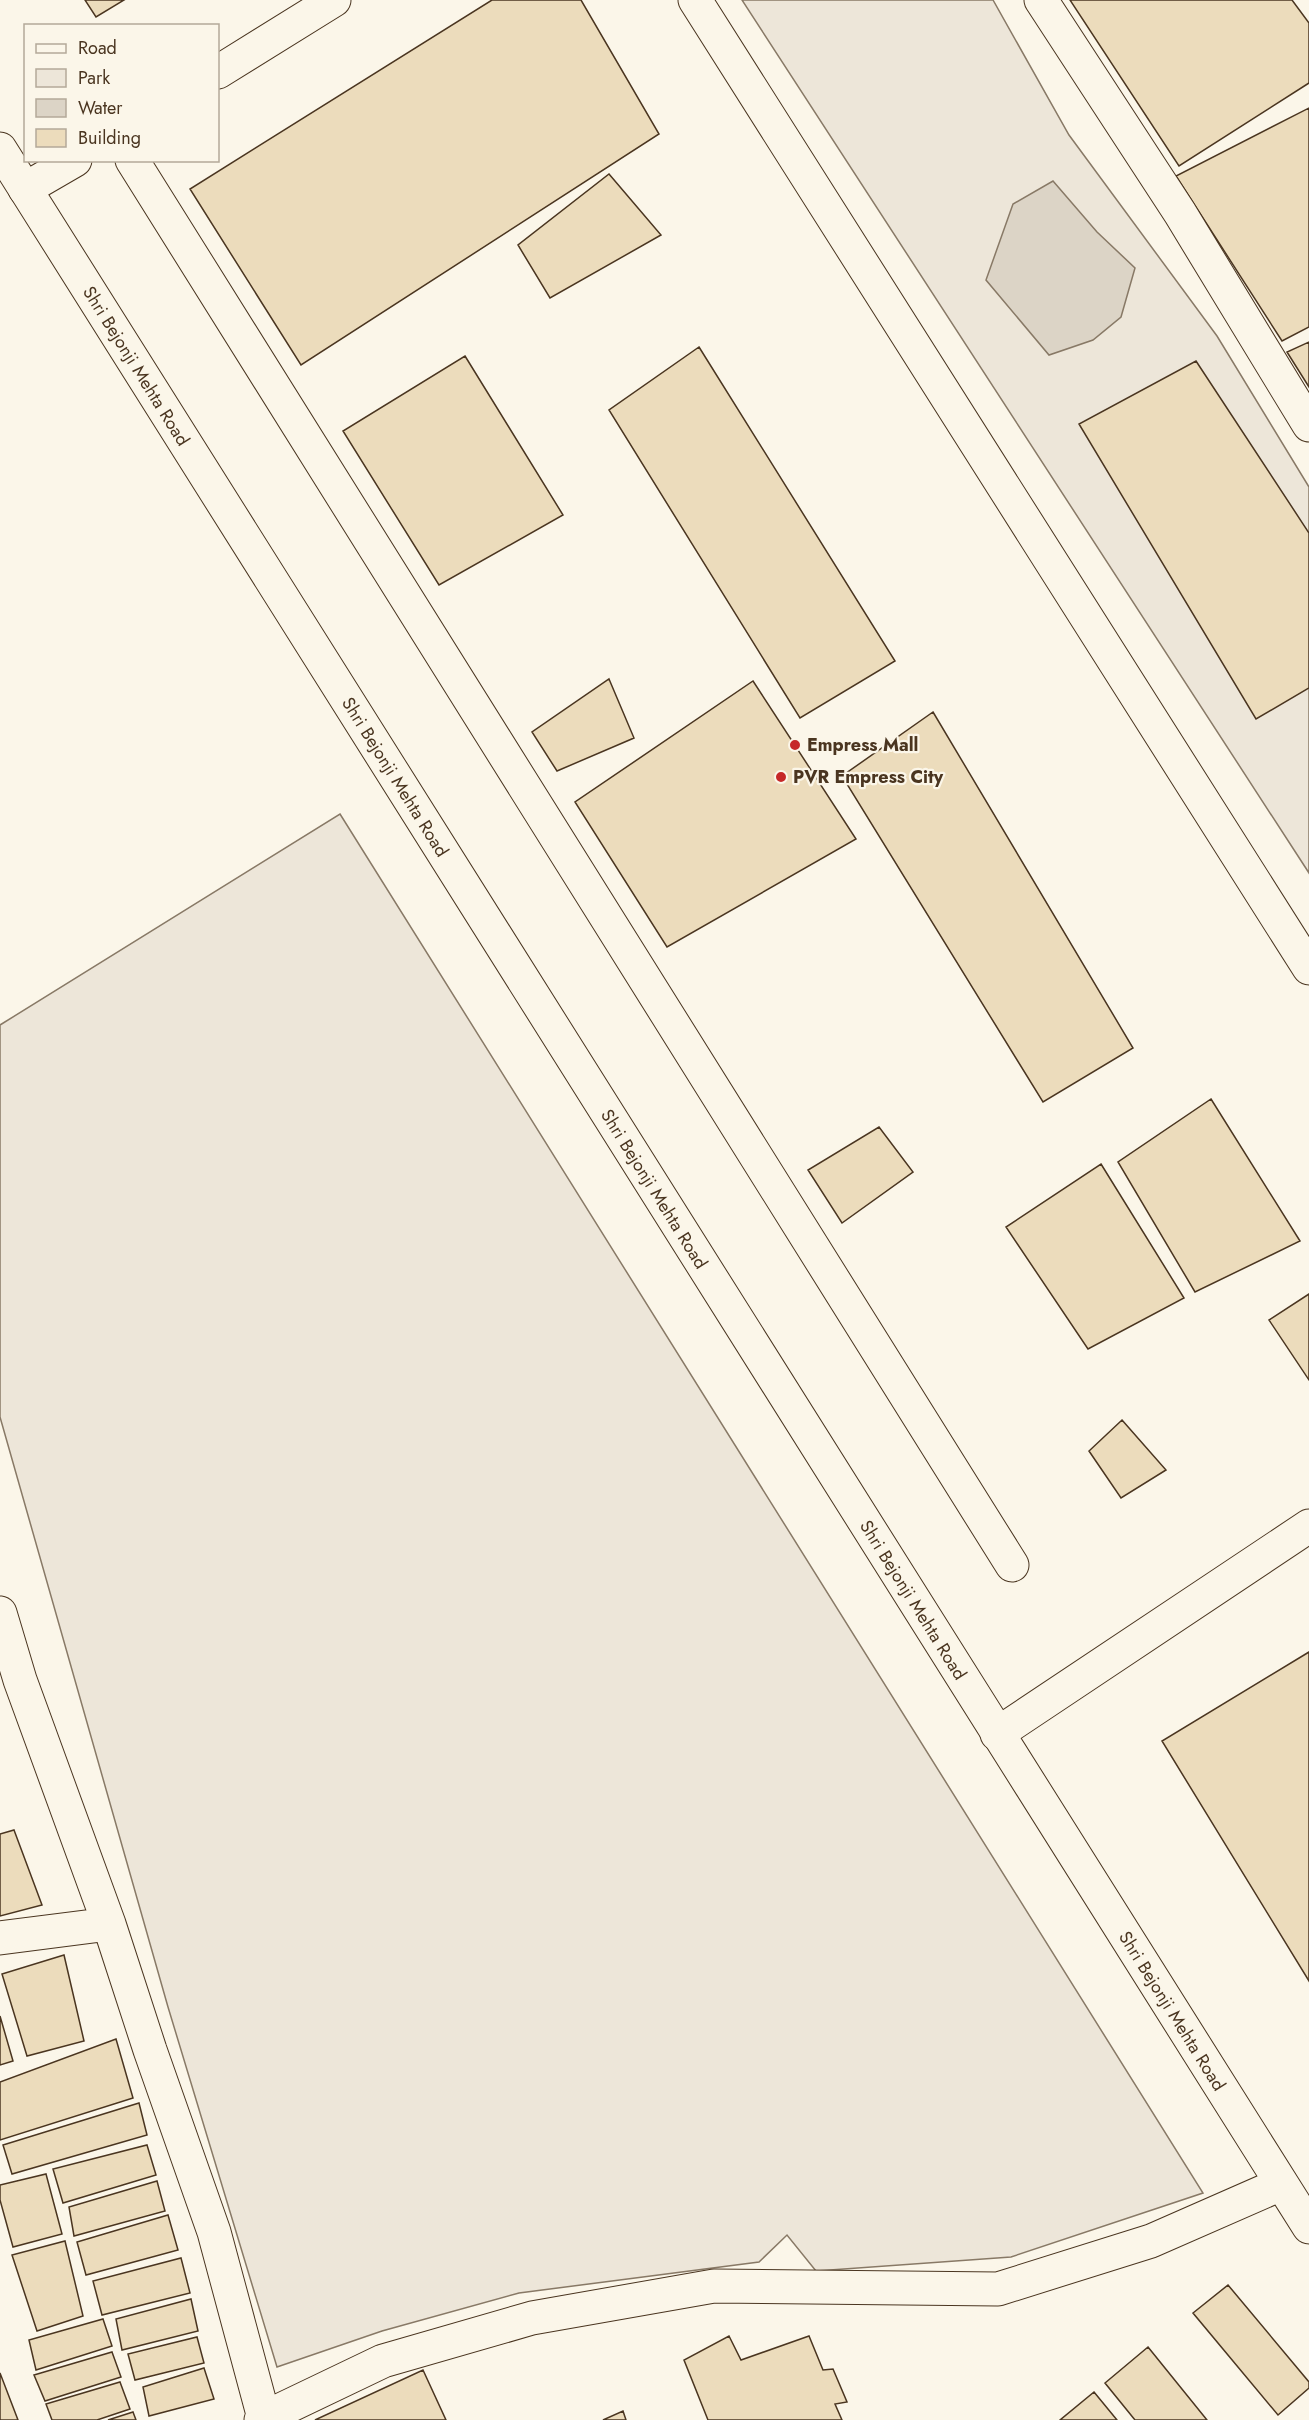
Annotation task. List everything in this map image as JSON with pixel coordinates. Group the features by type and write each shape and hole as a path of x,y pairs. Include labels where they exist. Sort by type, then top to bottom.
{"main road":[{"path":"219,71 334,0"},
{"path":"695,0 1309,968"},
{"path":"1041,0 1180,213 1309,425"},
{"name":"Shri Bejonji Mehta Road","path":"0,149 997,1734 1281,2184 1307,2220"},
{"path":"25,189 72,162"},
{"path":"133,162 1012,1565"},
{"path":"997,1734 1309,1526"},
{"path":"0,1612 20,1680 109,1924 150,2050 214,2232 263,2419 382,2361 532,2318 714,2286 998,2289 1151,2241 1281,2184"},
{"path":"0,1938 109,1924"}],"green space":[{"path":"742,0 993,0 1069,135 1217,336 1309,487 1309,873"},
{"path":"340,814 1203,2193 1011,2257 816,2271 787,2235 759,2262 519,2293 382,2331 277,2367 168,2007 0,1417 0,1025"}],"water":[{"path":"1053,181 1097,232 1135,268 1121,317 1093,340 1049,355 986,280 1013,204"}],"building":[{"path":"85,0 124,0 96,17"},
{"path":"492,0 581,0 659,134 301,365 190,189"},
{"path":"1070,0 1292,0 1309,23 1309,83 1179,166"},
{"path":"1309,108 1309,327 1282,341 1176,176"},
{"path":"609,174 661,235 550,298 518,245"},
{"path":"1309,342 1309,387 1287,352"},
{"path":"699,347 895,661 800,718 609,410"},
{"path":"465,356 563,515 439,585 343,431"},
{"path":"1196,361 1309,533 1309,688 1256,719 1079,424"},
{"path":"609,679 634,738 557,771 532,732"},
{"path":"753,681 856,839 667,947 575,802"},
{"path":"933,712 1133,1048 1043,1102 842,776"},
{"path":"1211,1099 1300,1241 1195,1292 1118,1162"},
{"path":"879,1127 913,1172 842,1223 808,1170"},
{"path":"1101,1164 1184,1298 1088,1349 1006,1227"},
{"path":"1309,1294 1309,1380 1269,1320"},
{"path":"1122,1420 1166,1470 1121,1498 1089,1451"},
{"path":"1309,1652 1309,1981 1162,1741"},
{"path":"14,1830 42,1905 0,1916 0,1834"},
{"path":"64,1955 84,2041 27,2056 2,1974"},
{"path":"0,2016 13,2061 0,2065"},
{"path":"116,2039 133,2098 0,2140 0,2082"},
{"path":"139,2103 147,2135 12,2174 3,2145"},
{"path":"147,2145 156,2175 63,2203 53,2169"},
{"path":"46,2174 62,2234 13,2247 0,2200 0,2185"},
{"path":"157,2181 165,2211 74,2236 69,2207"},
{"path":"168,2215 178,2250 86,2275 77,2242"},
{"path":"65,2241 83,2316 37,2331 12,2255"},
{"path":"181,2258 190,2293 102,2315 93,2281"},
{"path":"1228,2285 1309,2382 1309,2388 1278,2415 1193,2313"},
{"path":"191,2299 198,2331 122,2350 116,2319"},
{"path":"103,2319 112,2346 36,2370 29,2340"},
{"path":"729,2336 741,2360 809,2336 823,2370 833,2369 847,2402 835,2404 842,2420 708,2420 684,2360"},
{"path":"197,2337 204,2363 135,2380 128,2354"},
{"path":"1148,2347 1207,2420 1135,2420 1105,2383"},
{"path":"112,2352 121,2377 45,2401 34,2375"},
{"path":"204,2368 214,2399 149,2416 143,2387"},
{"path":"423,2370 446,2420 315,2420"},
{"path":"0,2373 18,2420 0,2420"},
{"path":"120,2382 130,2409 97,2420 52,2420 46,2404"},
{"path":"1094,2392 1117,2420 1060,2420"},
{"path":"623,2411 626,2420 603,2420"},
{"path":"133,2412 136,2420 108,2420"}],"place":[{"name":"Empress Mall","path":"795,745"},
{"name":"PVR Empress City","path":"781,777"}]}
